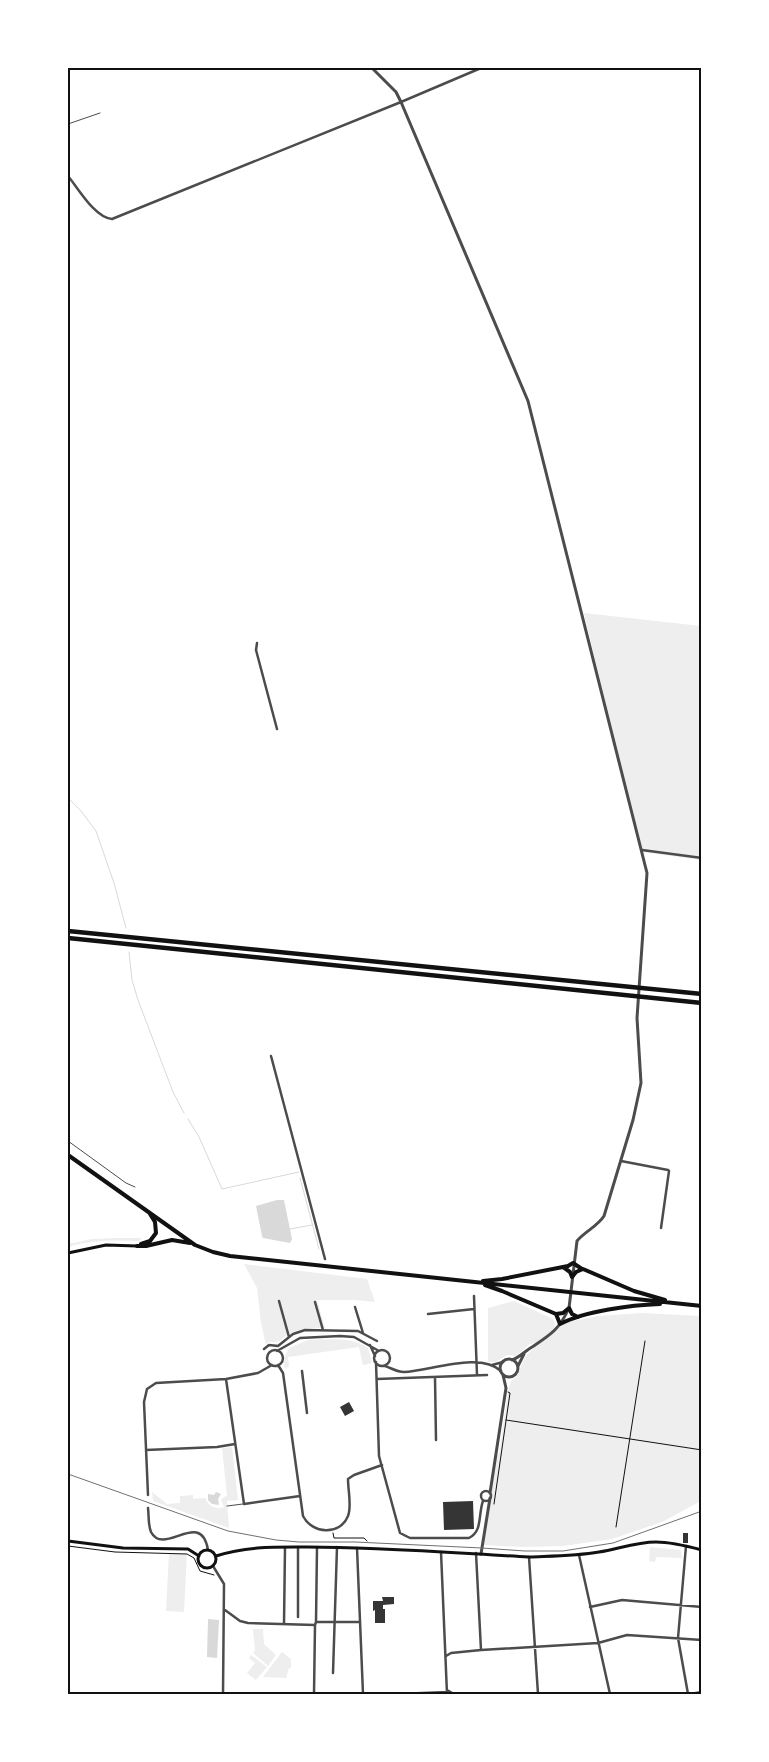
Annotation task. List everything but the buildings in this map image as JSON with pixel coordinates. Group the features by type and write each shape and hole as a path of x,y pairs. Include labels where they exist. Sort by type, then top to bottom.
{"highway":[{"path":"68,931 702,994"},
{"path":"68,938 702,1002"},
{"path":"68,1155 195,1245"},
{"path":"137,1246 150,1241 156,1233 155,1222 145,1209"},
{"path":"137,1246 146,1246 172,1240 230,1256 702,1306"},
{"path":"476,1282 502,1279 563,1267 573,1263 634,1291 677,1304"},
{"path":"563,1267 570,1272 572,1277 576,1272 583,1269"},
{"path":"476,1282 556,1314 563,1313 568,1308 572,1314 578,1317"},
{"path":"556,1314 560,1324 578,1317 619,1308 648,1304 677,1304"}],"main road":[{"path":"68,1253 106,1245 137,1246"},
{"path":"68,1541 123,1548 188,1548 199,1556"},
{"path":"216,1556 241,1549 337,1546 529,1557 579,1555 647,1542 660,1542 702,1550"},
{"path":"208,1550 216,1556 213,1566 208,1568 202,1567 198,1562 199,1556 208,1550"}],"street":[{"path":"372,68 396,92 401,102 528,401 642,850 648,882 638,1006 641,1083 637,1106 604,1216 599,1223 577,1241 568,1308 560,1324 546,1339 524,1353 512,1360 490,1365 476,1363 403,1372 376,1362"},
{"path":"68,176 98,213 105,218 112,219 481,68"},
{"path":"257,644 256,650 277,729"},
{"path":"642,850 702,858"},
{"path":"270,1056 325,1259"},
{"path":"621,1161 668,1170 661,1228"},
{"path":"474,1296 477,1376"},
{"path":"279,1302 289,1337"},
{"path":"315,1302 323,1330"},
{"path":"355,1307 363,1333"},
{"path":"428,1314 474,1309"},
{"path":"264,1349 269,1345 278,1346 289,1337 305,1330 358,1332 378,1341"},
{"path":"263,1370 270,1352 277,1351 300,1338 313,1336 354,1337 380,1351 387,1352 394,1370"},
{"path":"369,1344 375,1356 377,1372 379,1456 400,1533 406,1537 469,1538 478,1529 483,1501 482,1493 486,1491 490,1494"},
{"path":"148,1495 144,1398 148,1387 161,1382 226,1379 251,1375 282,1362 287,1345"},
{"path":"277,1351 282,1357"},
{"path":"375,1356 380,1351"},
{"path":"481,1554 506,1390 517,1372 524,1353"},
{"path":"377,1372 389,1363 390,1358"},
{"path":"512,1360 518,1367"},
{"path":"267,1361 272,1365"},
{"path":"503,1362 502,1373 506,1390"},
{"path":"278,1365 283,1373 303,1516 308,1524 322,1531 332,1530 344,1523 348,1518 349,1512 348,1480 354,1475 382,1465"},
{"path":"490,1365 508,1377 513,1376"},
{"path":"302,1371 307,1413"},
{"path":"377,1379 487,1375"},
{"path":"435,1377 436,1440"},
{"path":"226,1379 244,1504 300,1496"},
{"path":"146,1450 217,1447 235,1444"},
{"path":"483,1501 487,1501 490,1498"},
{"path":"148,1508 153,1535 163,1540 192,1532 198,1533 205,1538 208,1550"},
{"path":"333,1673 337,1546"},
{"path":"686,1546 678,1638 689,1694 702,1692"},
{"path":"284,1624 285,1547"},
{"path":"298,1547 298,1616"},
{"path":"314,1694 317,1547"},
{"path":"357,1547 363,1694"},
{"path":"441,1552 447,1692"},
{"path":"476,1554 481,1650"},
{"path":"579,1555 610,1694"},
{"path":"529,1557 538,1694"},
{"path":"213,1566 224,1584 223,1694"},
{"path":"590,1607 622,1600 702,1607"},
{"path":"225,1610 243,1622 316,1624 360,1622"},
{"path":"446,1656 451,1653 481,1650 598,1643 627,1635 702,1640"},
{"path":"446,1650 451,1653"},
{"path":"399,1694 447,1692 454,1694"}],"lane":[{"path":"68,124 100,114"},
{"path":"68,1140 126,1183 135,1187"},
{"path":"227,1506 244,1504"}],"path":[{"path":"616,1527 645,1341"},
{"path":"494,1504 510,1393 506,1390"},
{"path":"506,1420 702,1450"},
{"path":"332,1530 334,1538 364,1538 367,1541"},
{"path":"178,1554 187,1554 194,1558 200,1570 215,1575"}],"shaded area":[{"path":"584,613 701,626 701,860 641,852"},
{"path":"284,1200 292,1239 290,1243 263,1238 262,1236 256,1206"},
{"path":"142,1238 139,1241 103,1241 68,1247 68,1244 92,1239"},
{"path":"244,1264 367,1279 375,1302 317,1300 325,1328 297,1330 280,1341 269,1342 266,1345 261,1323 257,1288"},
{"path":"514,1301 553,1319 555,1323 554,1328 541,1342 530,1344 516,1356 507,1355 496,1362 488,1362 488,1308"},
{"path":"642,1313 701,1316 701,1501 662,1522 612,1539 563,1546 522,1547 483,1545 495,1458 499,1454 508,1391 511,1381 517,1376 525,1357 558,1324 598,1316"},
{"path":"308,1340 347,1340 361,1344 368,1348 372,1363 363,1365 359,1347 288,1357 289,1367 284,1368 285,1356 289,1348"},
{"path":"232,1447 238,1500 227,1501 229,1528 153,1501 152,1492 167,1504 180,1503 180,1496 193,1495 193,1499 205,1498 215,1508 224,1507 221,1500 227,1496 222,1448"},
{"path":"216,1492 221,1494 218,1499 219,1505 212,1504 208,1500 208,1494 214,1495"},
{"path":"650,1547 681,1550 682,1558 656,1557 655,1562 649,1561"},
{"path":"169,1553 187,1553 184,1612 166,1611"},
{"path":"208,1619 219,1620 217,1658 207,1657"},
{"path":"253,1629 263,1629 264,1644 276,1655 268,1666 253,1653 255,1650"},
{"path":"282,1652 291,1659 291,1668 289,1668 286,1678 263,1677"},
{"path":"251,1655 267,1667 256,1680 247,1673 255,1663 249,1658"}],"waterway":[{"path":"68,798 81,811 96,831 114,883 126,928"},
{"path":"129,952 132,980 138,1000 173,1092 184,1113"},
{"path":"188,1119 199,1137 222,1189 299,1172"},
{"path":"300,1178 319,1249"},
{"path":"290,1229 312,1225"}],"railway":[{"path":"68,1474 228,1531 276,1540 299,1542 355,1542 525,1551 563,1551 613,1543 702,1511"}]}
